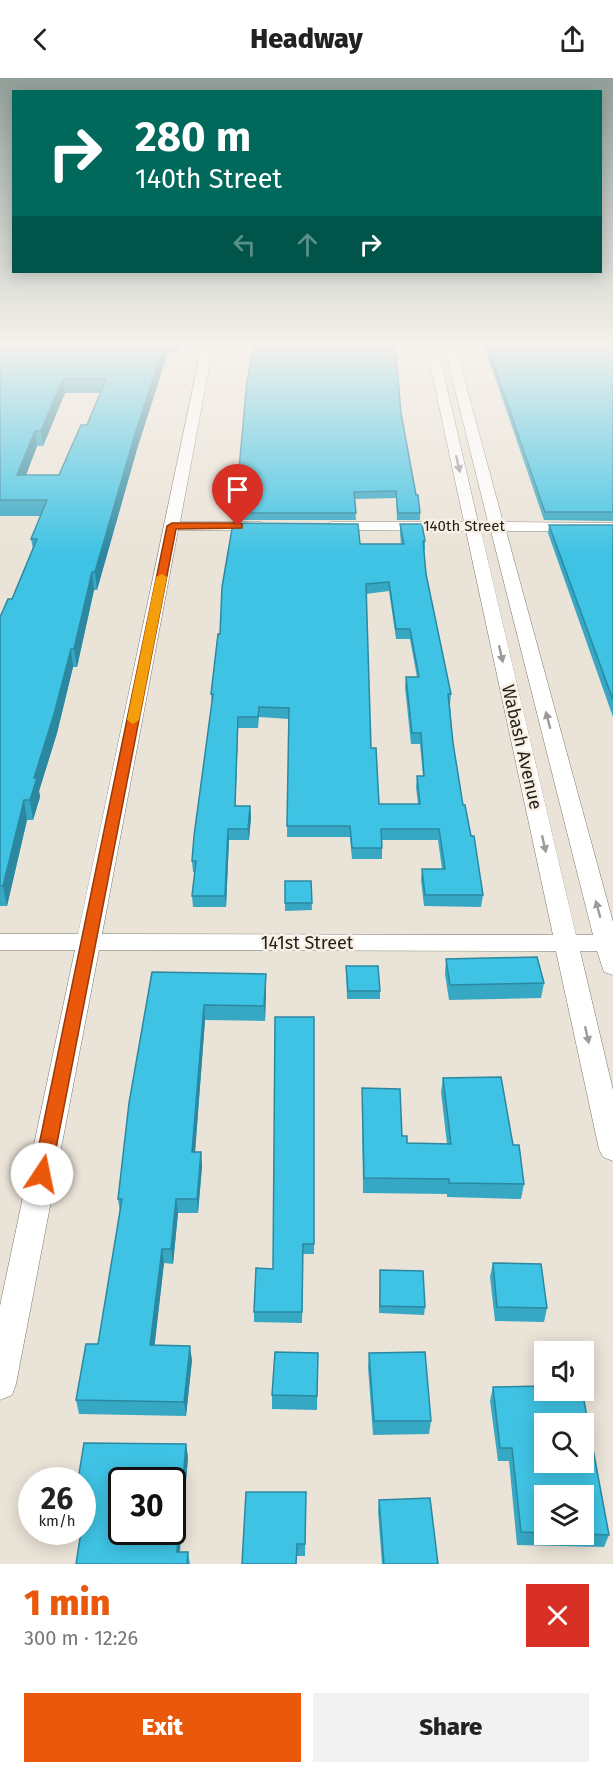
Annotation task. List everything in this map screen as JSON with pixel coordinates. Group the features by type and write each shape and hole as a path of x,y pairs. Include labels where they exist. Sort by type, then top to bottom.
{"street":[{"path":"0,1384 194,414"},
{"name":"Wabash Avenue","path":"447,414 613,1149"},
{"name":"Wabash Avenue","path":"467,414 611,950"},
{"path":"172,526 280,526"},
{"name":"140th Street","path":"315,526 613,526"},
{"name":"141st Street","path":"0,942 566,943 611,950"}],"building":[{"path":"0,414 48,414 41,431 35,431 17,475 59,475 81,425 87,425 91,414 141,414 95,572 92,572 74,649 71,649 34,778 37,778 30,800 24,800 3,886 0,886 0,617 8,599 12,599 37,539 31,539 47,500 0,500"},
{"path":"244,414 401,414 420,513 398,513 396,491 354,492 356,513 235,513"},
{"path":"511,414 613,414 613,512 545,512"},
{"path":"233,523 358,524 360,544 404,544 400,524 422,524 426,574 451,694 448,694 453,743 463,805 465,805 471,836 474,836 483,895 425,895 422,869 445,869 439,829 381,829 382,848 352,848 350,826 287,826 289,708 259,707 258,717 238,717 235,806 250,806 248,829 228,829 225,896 192,896 196,861 192,861 194,836 213,694 211,694 218,634 220,634 222,587","holes":["389,582 396,629 410,629 419,677 406,677 412,733 421,733 424,776 417,776 420,804 379,804 376,748 371,748 366,584"]},
{"path":"549,525 613,525 613,700"},
{"path":"285,881 311,881 312,903 285,903"},
{"path":"537,957 544,983 450,985 446,959"},
{"path":"346,966 378,966 380,991 348,991"},
{"path":"152,972 266,974 264,1006 204,1005 192,1152 201,1152 197,1199 176,1199 171,1249 162,1249 150,1345 190,1346 184,1402 76,1400 86,1344 98,1344 122,1199 118,1199 129,1103"},
{"path":"275,1017 314,1017 314,1244 303,1244 302,1312 254,1312 256,1268 273,1269"},
{"path":"501,1077 513,1145 519,1145 524,1184 449,1183 449,1179 364,1178 362,1088 400,1089 402,1136 407,1136 407,1143 451,1144 443,1078"},
{"path":"493,1263 541,1264 547,1308 497,1307"},
{"path":"380,1270 423,1271 425,1307 380,1306"},
{"path":"275,1352 318,1353 317,1396 272,1395"},
{"path":"425,1352 431,1421 374,1421 369,1353"},
{"path":"534,1386 534,1401 584,1401 586,1413 534,1413 534,1473 594,1473 594,1454 609,1535 594,1534 594,1485 534,1485 534,1533 521,1532 512,1448 500,1448 493,1387"},
{"path":"84,1443 186,1444 184,1467 108,1467 108,1545 178,1545 177,1552 188,1552 187,1564 76,1564 79,1545 96,1545 96,1467 80,1467"},
{"path":"246,1492 306,1492 305,1544 297,1544 296,1564 242,1564"},
{"path":"430,1498 438,1564 384,1564 379,1500"}],"slow traffic":[{"path":"133,720 162,577"}],"route":[{"path":"42,1174 172,526 238,526"}]}
